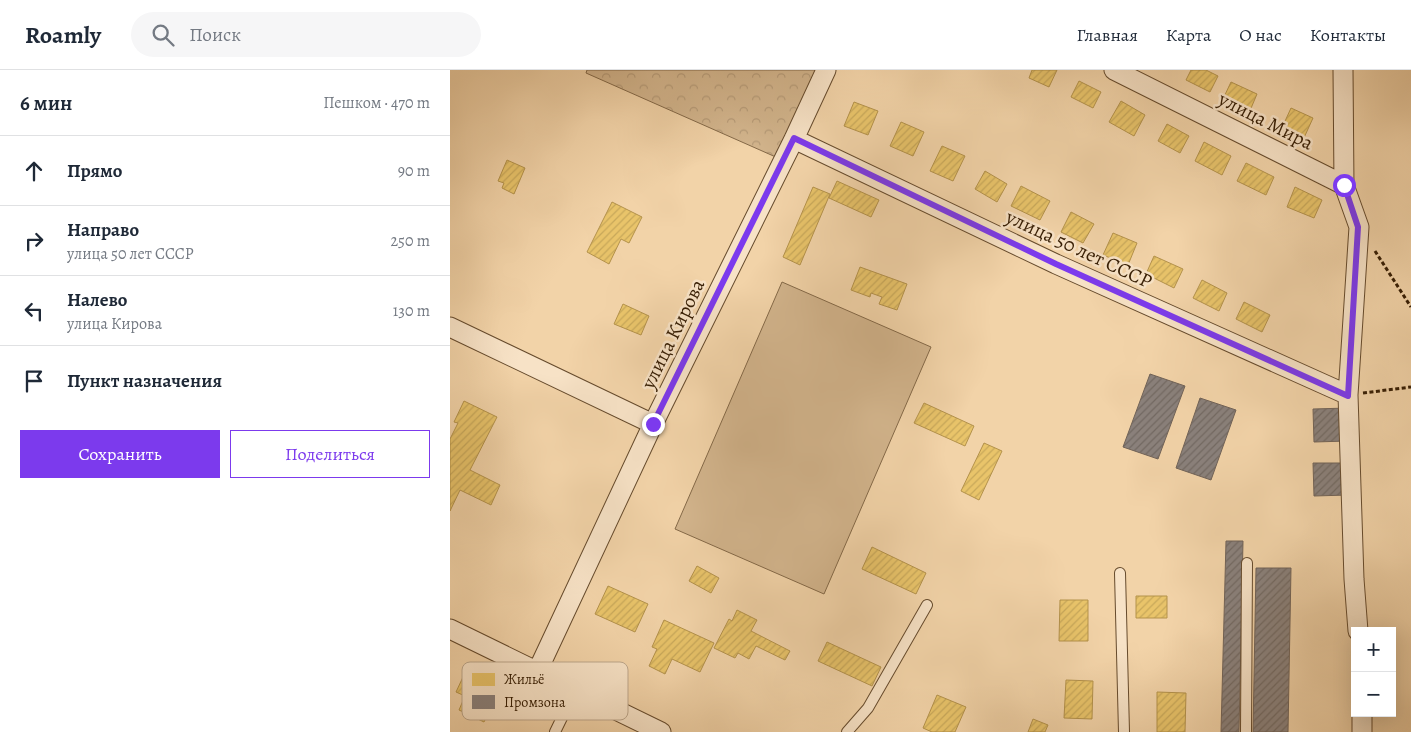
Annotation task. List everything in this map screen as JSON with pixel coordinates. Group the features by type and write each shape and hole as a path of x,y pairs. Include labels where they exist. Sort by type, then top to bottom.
{"street":[{"name":"улица Кирова","path":"541,662 653,424 826,70"},
{"name":"улица Мира","path":"1114,70 1344,185"},
{"path":"1343,70 1344,185 1358,227 1348,396 1354,579 1358,627"},
{"name":"улица 50 лет СССР","path":"794,138 1056,264 1348,396"},
{"path":"450,327 653,424"},
{"path":"450,629 516,662"},
{"path":"628,716 660,732"},
{"path":"1362,717 1362,732"}],"lane":[{"path":"1246,732 1248,563"},
{"path":"1120,573 1124,732"},
{"path":"847,732 868,708 927,605"},
{"path":"555,732 561,720"}],"path":[{"path":"1375,251 1411,307"},
{"path":"1348,396 1411,387"}],"green space":[{"path":"587,70 821,70 778,158 586,73"},
{"path":"782,282 931,347 824,594 675,529"}],"building: Жильё":[{"path":"1032,70 1057,70 1049,87 1029,78"},
{"path":"1191,70 1206,70 1218,76 1210,92 1186,80"},
{"path":"1079,81 1101,92 1093,108 1071,97"},
{"path":"1231,82 1257,94 1249,113 1223,99"},
{"path":"1121,101 1145,115 1134,136 1109,122"},
{"path":"854,102 878,111 868,135 844,126"},
{"path":"1291,108 1313,118 1303,140 1281,130"},
{"path":"901,122 924,132 913,156 890,146"},
{"path":"1167,124 1189,136 1180,153 1158,141"},
{"path":"1204,142 1231,156 1222,175 1195,161"},
{"path":"942,146 965,156 953,181 930,171"},
{"path":"507,160 525,168 514,194 502,188 504,183 498,181"},
{"path":"1246,163 1274,177 1266,195 1237,181"},
{"path":"985,171 1007,184 997,202 975,189"},
{"path":"837,181 879,200 871,217 829,198"},
{"path":"1021,186 1050,201 1040,220 1011,206"},
{"path":"813,187 830,194 800,265 783,257"},
{"path":"1295,187 1322,200 1314,218 1287,207"},
{"path":"612,202 642,217 629,243 621,239 609,264 587,252"},
{"path":"1071,212 1094,224 1083,243 1061,232"},
{"path":"1113,233 1137,243 1128,265 1103,255"},
{"path":"1154,256 1183,269 1174,288 1146,274"},
{"path":"860,267 907,284 897,310 879,304 882,297 871,293 870,297 851,290"},
{"path":"1202,280 1227,293 1219,311 1193,298"},
{"path":"1244,302 1270,315 1262,332 1236,319"},
{"path":"623,304 649,316 641,335 614,324"},
{"path":"464,401 497,417 470,470 500,485 491,505 460,490 450,511 450,439 458,423 454,422"},
{"path":"924,403 974,426 965,446 914,423"},
{"path":"984,443 1002,451 979,500 961,491"},
{"path":"872,547 926,573 916,594 862,569"},
{"path":"697,566 719,578 711,593 689,581"},
{"path":"608,586 648,604 635,632 595,614"},
{"path":"1136,596 1167,596 1167,618 1136,618"},
{"path":"1060,600 1088,600 1088,641 1059,641"},
{"path":"737,610 757,620 751,631 790,651 785,660 756,646 749,659 738,653 735,658 714,648 729,619 732,621"},
{"path":"664,620 714,643 700,672 672,659 665,674 649,666 657,649 652,647"},
{"path":"827,642 881,667 872,686 818,661"},
{"path":"462,679 462,695 456,692"},
{"path":"1066,680 1093,681 1092,719 1064,718"},
{"path":"1157,692 1186,693 1185,732 1157,732"},
{"path":"937,695 966,707 955,732 932,732 923,728"},
{"path":"1033,719 1048,725 1045,732 1028,732"}],"building: Промзона":[{"path":"1150,374 1185,386 1158,459 1123,447"},
{"path":"1200,398 1236,410 1211,480 1176,468"},
{"path":"1348,408 1348,441 1314,442 1313,409"},
{"path":"1313,463 1348,463 1348,495 1314,496"},
{"path":"1226,541 1243,541 1239,732 1221,732"},
{"path":"1256,568 1291,568 1288,732 1253,732"}],"route":[{"path":"653,424 794,138 1056,264 1348,396 1358,227 1344,185"}]}
